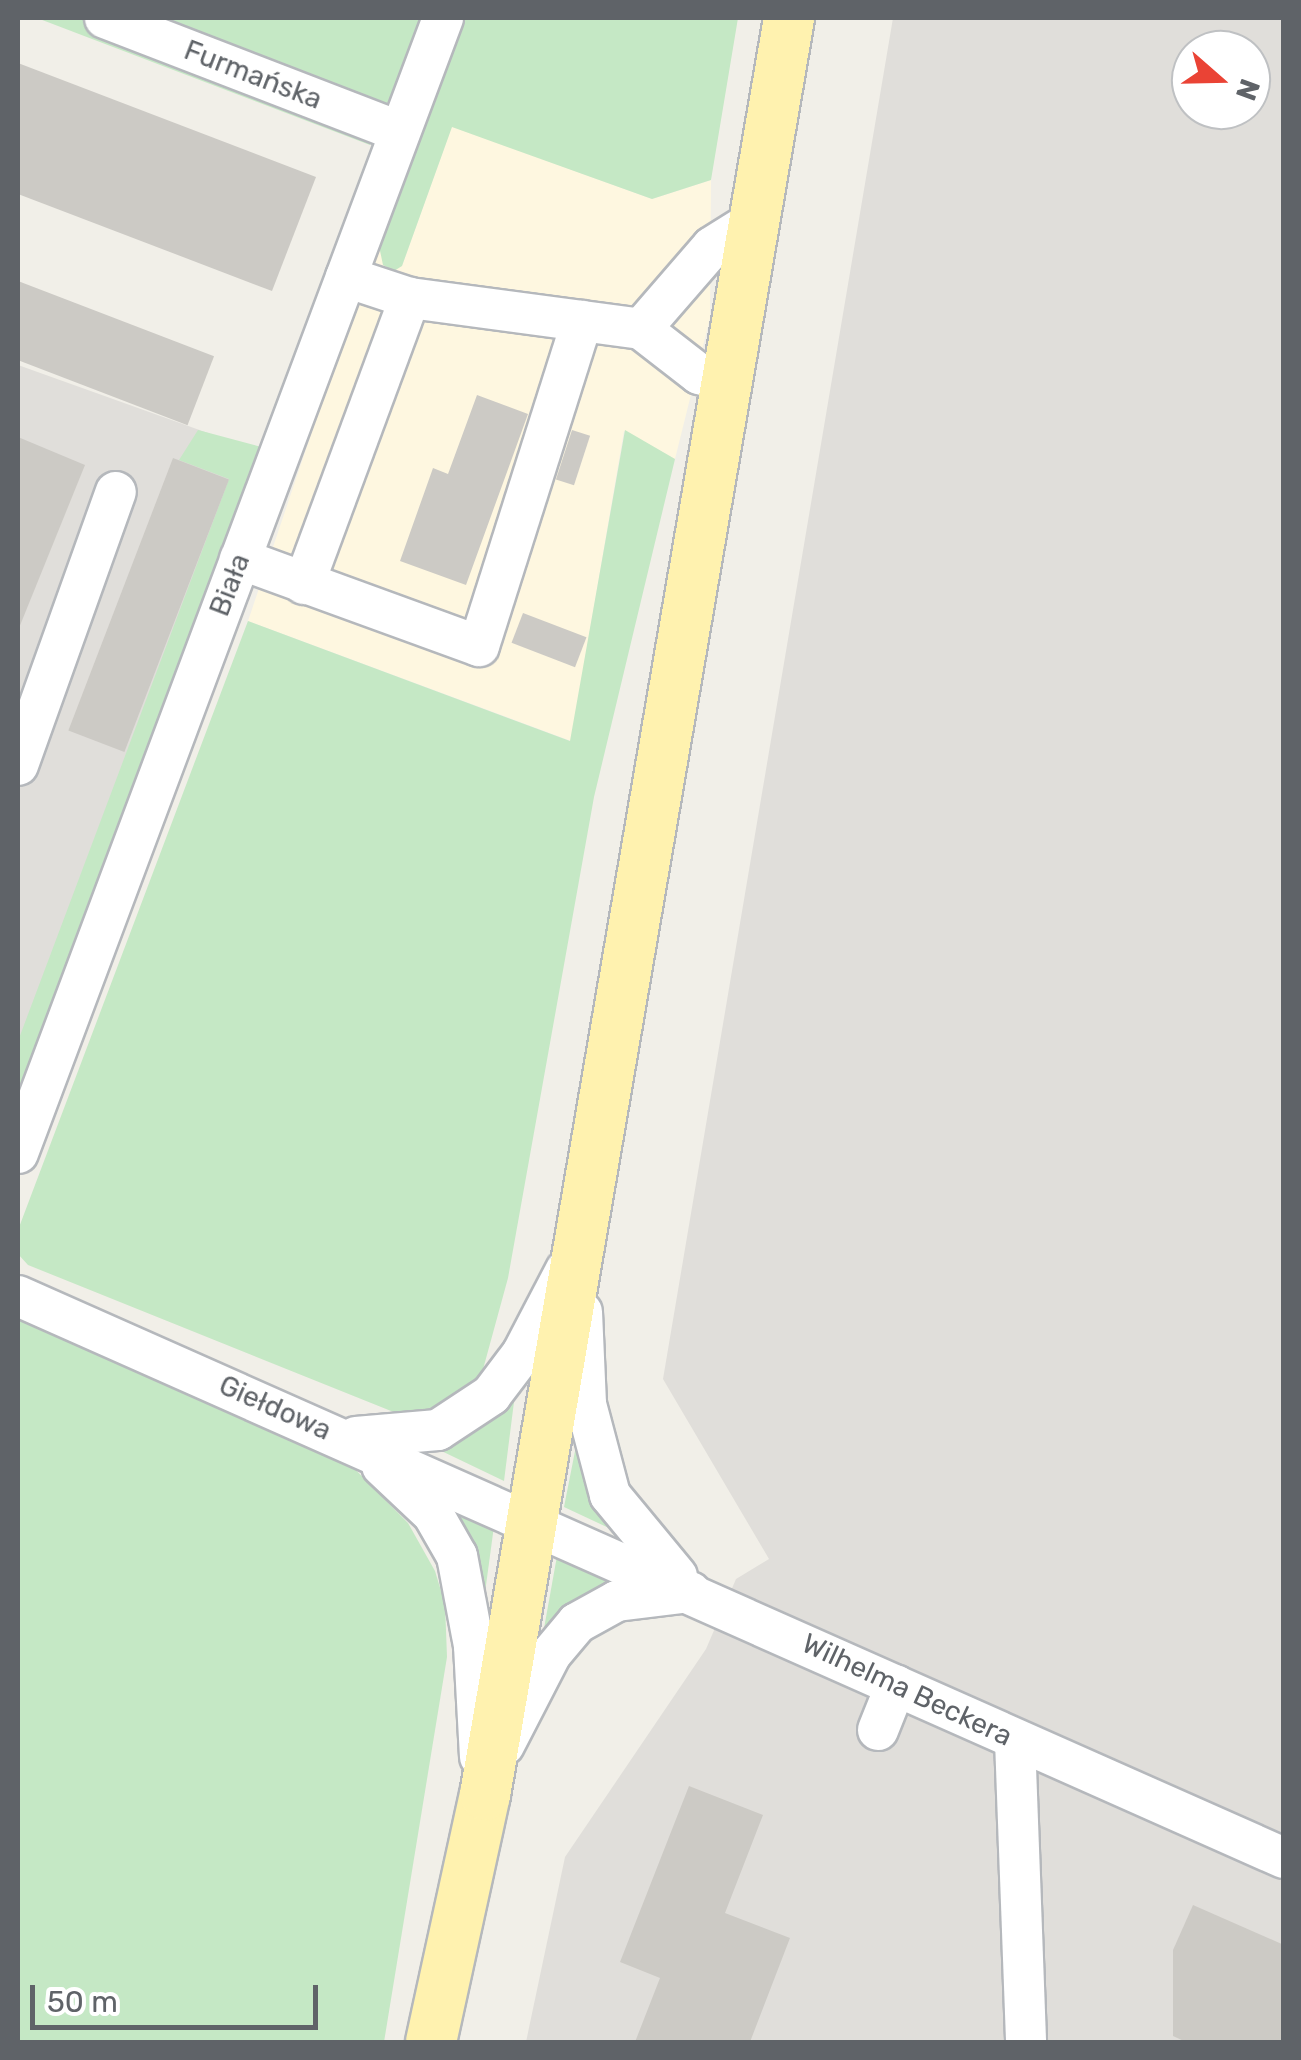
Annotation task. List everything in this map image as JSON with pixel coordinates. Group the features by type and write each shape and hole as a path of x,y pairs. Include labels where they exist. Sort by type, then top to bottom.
{"main road":[{"path":"432,2042 485,1795 789,18"}],"street":[{"name":"Furmańska","path":"106,18 400,132"},
{"name":"Biała","path":"18,1153 443,18"},
{"path":"640,328 712,246 756,220"},
{"path":"346,276 410,298 640,328 699,374 727,381"},
{"path":"304,584 410,298"},
{"path":"240,559 479,646 582,320"},
{"path":"18,765 116,492"},
{"path":"342,1437 438,1430 491,1395 522,1354 580,1243"},
{"path":"580,1243 586,1404 595,1452 610,1495 649,1550 694,1592"},
{"name":"Giełdowa","path":"18,1296 532,1520"},
{"path":"342,1437 421,1501 458,1556 474,1646 485,1795"},
{"name":"Wilhelma Beckera","path":"532,1520 1284,1858"},
{"path":"485,1795 512,1721 577,1623 616,1601 694,1592"},
{"path":"878,1730 896,1685"},
{"path":"1015,1740 1026,2042"}],"shaded area":[{"path":"893,18 1283,18 1283,2042 526,2042 565,1857 706,1649 736,1579 769,1559 663,1379"},
{"path":"452,126 652,199 711,180 710,318 675,459 624,431 571,741 248,621 376,242 402,266"},
{"path":"18,365 278,458 18,1153"}],"green space":[{"path":"37,18 88,18 378,126 370,145"},
{"path":"140,18 436,18 397,98 387,103 366,103"},
{"path":"453,18 738,18 711,180 652,199 452,127 402,266 394,271 383,265 375,227"},
{"path":"198,430 265,448 18,1115 18,1041 229,479 179,460"},
{"path":"625,430 675,459 594,797 508,1278 479,1384 455,1407 406,1417 28,1265 18,1254 18,1230 248,621 570,741"},
{"path":"18,1312 342,1456 408,1523 435,1571 445,1604 447,1657 384,2042 18,2042"},
{"path":"515,1394 504,1481 431,1446 473,1432"},
{"path":"577,1441 594,1492 611,1529 564,1507"},
{"path":"445,1503 494,1526 484,1600"},
{"path":"557,1556 619,1581 543,1634"}],"building":[{"path":"18,63 316,177 272,291 18,194"},
{"path":"18,281 214,356 188,425 18,360"},
{"path":"477,395 528,414 466,585 400,561 433,468 448,474"},
{"path":"572,430 590,436 574,485 556,479"},
{"path":"18,437 85,465 19,628 18,628"},
{"path":"173,458 229,480 124,752 68,731"},
{"path":"523,613 586,637 575,667 512,643"},
{"path":"689,1786 763,1815 725,1913 790,1938 750,2042 635,2042 660,1978 620,1962"},
{"path":"1193,1905 1284,1945 1284,2042 1186,2042 1173,2036 1173,1950"}]}
